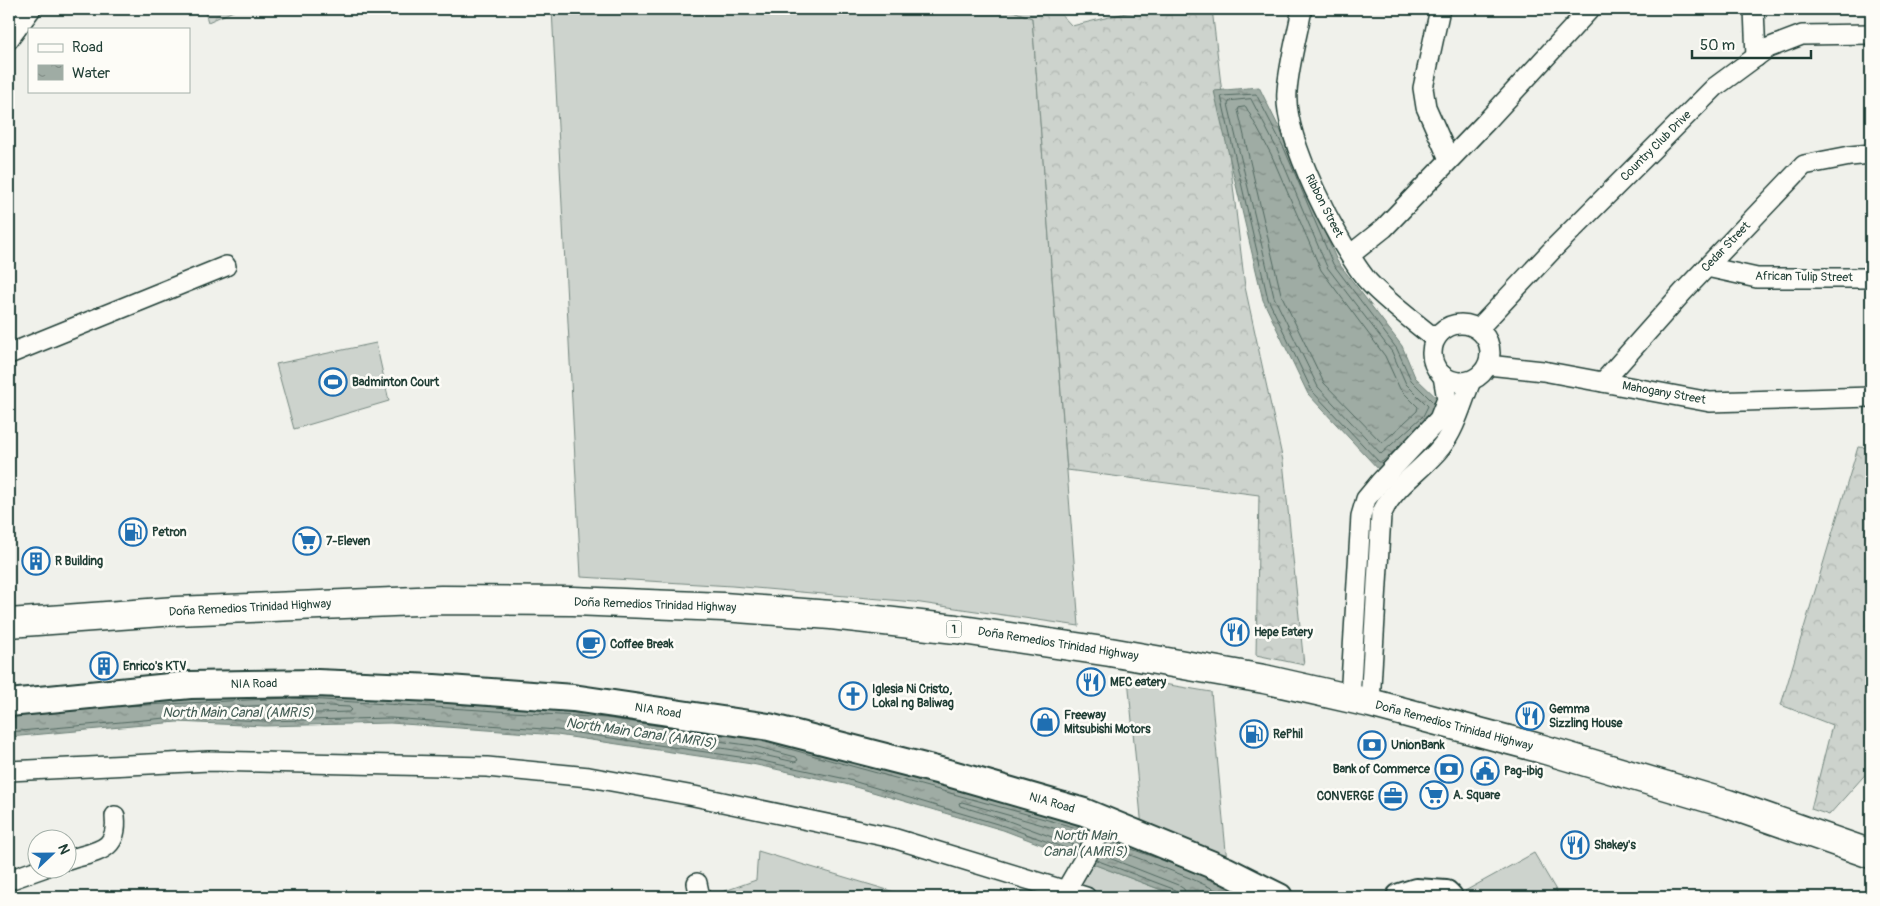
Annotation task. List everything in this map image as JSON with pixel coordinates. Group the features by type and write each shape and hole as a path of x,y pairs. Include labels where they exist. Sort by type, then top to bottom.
{"highway":[{"name":"Doña Remedios Trinidad Highway","path":"9,623 176,611 441,600 573,601 723,608 831,615 956,629 1119,653 1264,679 1360,701 1539,748 1728,804 1871,854"}],"street":[{"path":"9,39 31,9"},
{"name":"Ribbon Street","path":"1302,9 1286,93 1289,116 1309,181 1350,255 1367,280 1435,340"},
{"path":"1440,9 1423,88 1426,107 1450,159"},
{"path":"1350,255 1384,228 1590,9"},
{"path":"1754,9 1756,57"},
{"name":"Country Club Drive","path":"1478,329 1555,247 1715,87 1768,48 1802,35 1871,34"},
{"name":"Cedar Street","path":"1603,382 1707,267 1804,165 1871,154"},
{"path":"9,354 226,266"},
{"name":"African Tulip Street","path":"1707,267 1757,278 1871,278"},
{"path":"1360,701 1361,516 1366,499 1439,419 1447,399 1442,376 1432,359 1435,340 1440,332 1457,324 1466,324 1478,329 1488,341 1490,350 1488,365 1472,381 1462,383 1442,376"},
{"name":"Mahogany Street","path":"1488,365 1543,371 1710,402 1871,398"},
{"path":"1360,701 1381,515 1387,501 1440,448 1450,434 1472,381"},
{"name":"NIA Road","path":"9,703 190,685 317,683 434,688 573,698 769,727 952,774 1084,812 1103,826 1225,870 1279,897"},
{"path":"9,771 209,761 487,767 589,777 694,796 894,838 1086,897"},
{"path":"78,857 106,847 114,839 117,831 115,816"},
{"path":"1066,890 1103,826"},
{"path":"9,880 28,873"},
{"path":"1400,897 1416,892 1446,894 1449,897"}],"green space":[{"path":"204,9 238,9 208,22"},
{"path":"552,9 1008,9 1032,18 1079,626 914,602 732,586 581,577"},
{"path":"1008,9 1056,9 1072,26 1142,9 1212,9 1245,287 1283,461 1304,665 1256,655 1259,495 1067,470 1032,18"},
{"name":"Badminton Court","path":"376,343 389,401 294,429 276,364"},
{"path":"1858,447 1871,448 1871,768 1829,815 1811,809 1832,725 1781,705"},
{"path":"1128,678 1211,692 1227,862 1142,828"},
{"path":"758,851 911,897 708,897 756,880"},
{"path":"1534,853 1560,897 1469,897 1465,891"},
{"path":"1088,862 1180,897 1100,897 1075,888"}],"water":[{"path":"1259,87 1288,146 1337,261 1402,346 1415,377 1443,404 1380,471 1308,394 1263,300 1214,91"},
{"name":"North Main Canal (AMRIS)","path":"292,693 607,713 757,734 1086,825 1256,897 1180,897 1003,830 845,784 752,764 557,735 390,723 264,726 177,722 9,737 9,712 50,705"}],"place":[{"name":"Badminton Court","path":"333,382"},
{"name":"Petron","path":"133,532"},
{"name":"7-Eleven","path":"307,541"},
{"name":"R Building","path":"36,561"},
{"name":"Hepe Eatery","path":"1235,632"},
{"name":"Coffee Break","path":"591,644"},
{"name":"Enrico's KTV","path":"104,666"},
{"name":"MEC eatery","path":"1091,682"},
{"name":"Iglesia Ni Cristo, Lokal ng Baliwag","path":"853,696"},
{"name":"Gemma Sizzling House","path":"1530,716"},
{"name":"Freeway Mitsubishi Motors","path":"1045,722"},
{"name":"RePhil","path":"1254,734"},
{"name":"UnionBank","path":"1372,745"},
{"name":"Bank of Commerce","path":"1449,769"},
{"name":"Pag-ibig","path":"1485,771"},
{"name":"A. Square","path":"1434,795"},
{"name":"CONVERGE","path":"1393,796"},
{"name":"Shakey's","path":"1575,845"}]}
